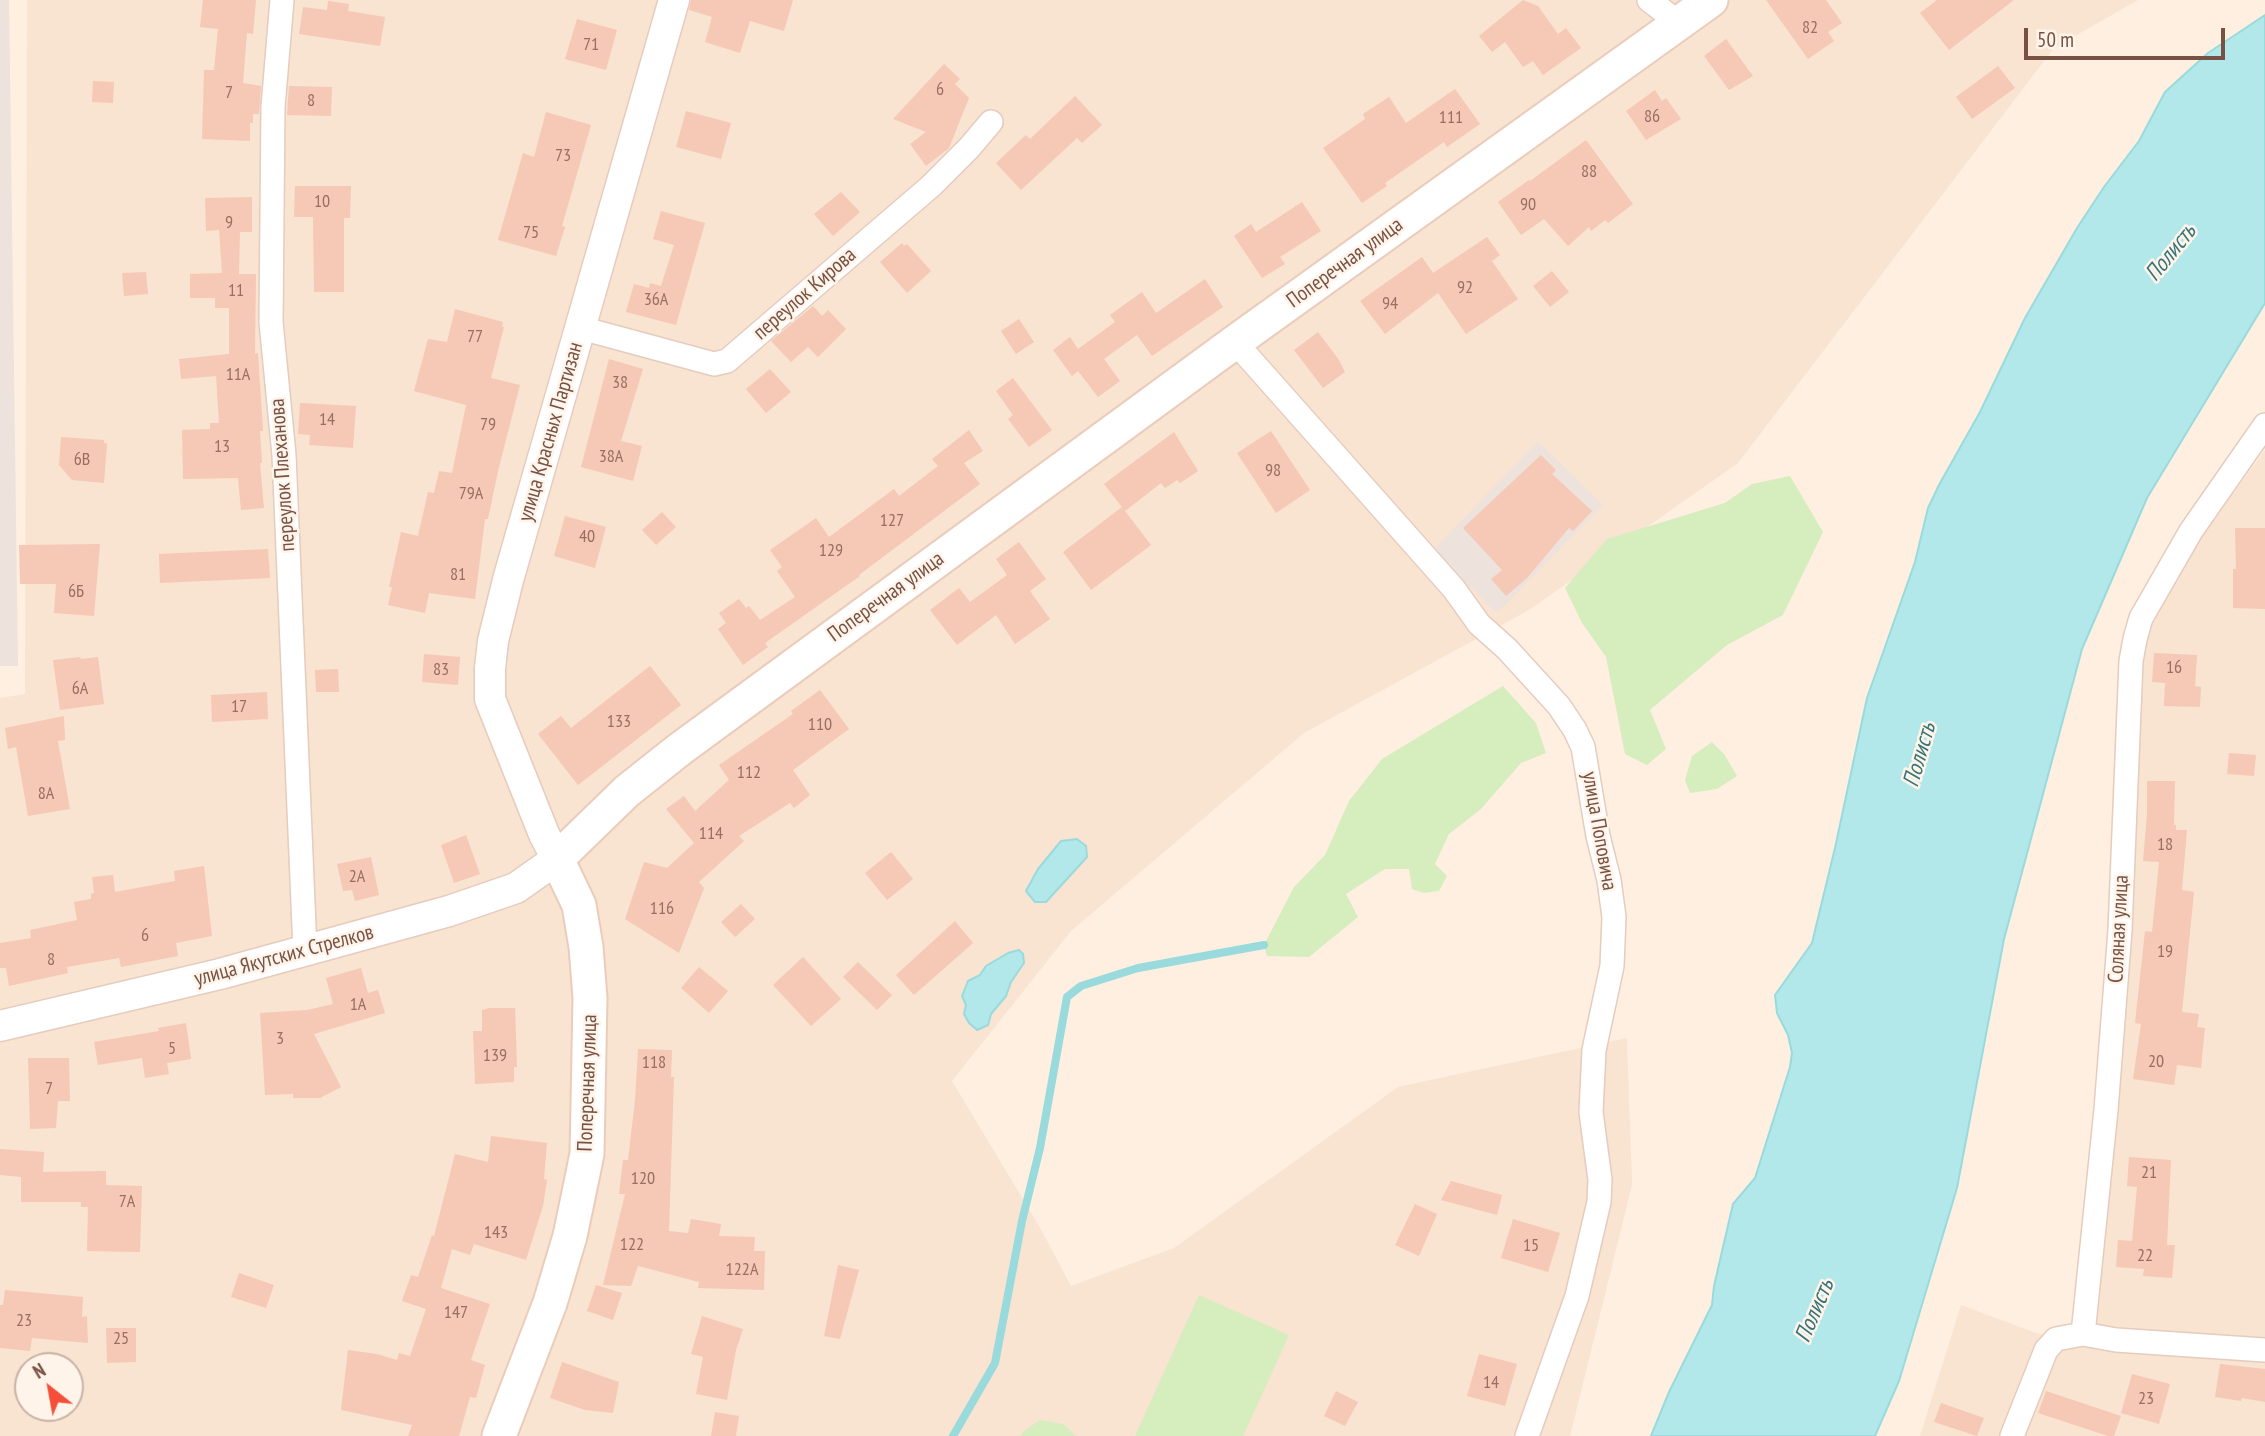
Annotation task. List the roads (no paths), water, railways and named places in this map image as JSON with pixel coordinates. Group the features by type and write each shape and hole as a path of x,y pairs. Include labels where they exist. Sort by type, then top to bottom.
{"main road":[{"name":"Поперечная улица","path":"499,1436 550,1303 570,1236 587,1154 590,998 586,947 579,905 557,859 627,791 680,749 1235,342 1711,0"}],"street":[{"name":"переулок Плеханова","path":"282,0 273,107 271,322 284,455 305,950"},
{"name":"улица Красных Партизан","path":"557,859 544,834 490,699 493,641 508,580 674,0"},
{"path":"1648,0 1679,23"},
{"name":"переулок Кирова","path":"581,328 714,364 727,361 931,186 969,149 991,122"},
{"name":"улица Поповича","path":"1235,342 1454,589 1479,624 1507,649 1559,706 1583,747 1614,917 1612,966 1594,1049 1591,1112 1600,1180 1599,1202 1577,1296 1527,1436"},
{"name":"Соляная улица","path":"2083,1334 2106,1110 2120,930 2131,661 2135,639 2141,618 2191,531 2265,425"},
{"name":"улица Якутских Стрелков","path":"0,1026 220,974 449,911 516,888 557,859"},
{"path":"2012,1436 2046,1350 2056,1339 2083,1334 2116,1340 2265,1350"}],"water":[{"name":"Полисть","path":"2265,15 2265,303 2147,498 2082,649 2004,939 1957,1188 1899,1381 1875,1436 1651,1436 1669,1392 1712,1305 1733,1204 1755,1178 1790,1067 1792,1053 1788,1035 1777,1013 1775,995 1812,943 1867,698 1915,562 1928,508 1980,412 2025,318 2077,228 2139,141 2165,92 2208,53"},
{"path":"1077,839 1086,846 1087,857 1046,902 1035,902 1026,891 1038,869 1061,841"},
{"path":"1019,950 1023,954 1024,963 1011,982 1006,996 991,1014 988,1025 977,1030 964,1014 966,1005 962,996 968,981 980,975 986,966"}],"waterway":[{"path":"953,1436 995,1363 1022,1221 1040,1148 1067,997 1081,986 1138,968 1264,945"}]}
